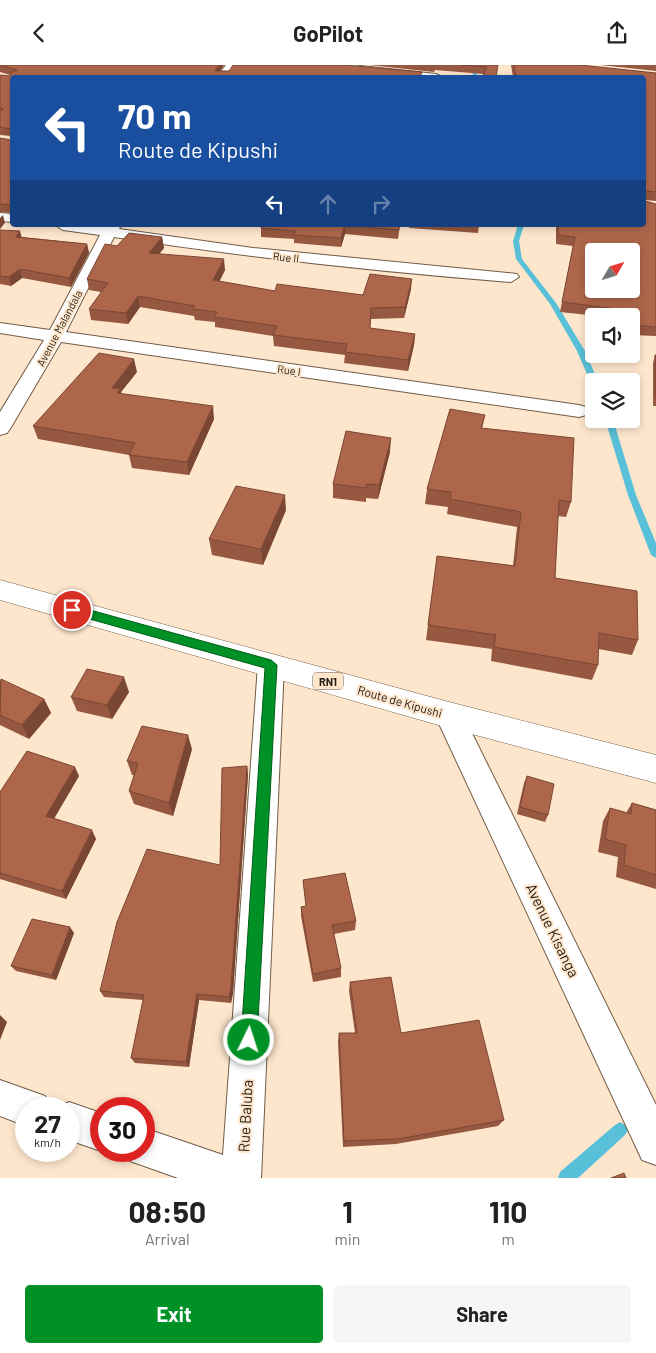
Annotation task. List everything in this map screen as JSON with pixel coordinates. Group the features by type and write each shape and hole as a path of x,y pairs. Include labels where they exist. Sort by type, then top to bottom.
{"highway":[{"name":"Route de Kipushi","path":"0,590 449,715 656,769"}],"street":[{"path":"224,75 232,65"},
{"path":"319,65 416,75"},
{"name":"Rue II","path":"95,227 111,228 253,253 392,268 511,277"},
{"name":"Avenue Malandala","path":"0,429 55,337 111,228"},
{"name":"Rue I","path":"0,328 579,411"},
{"name":"Rue Baluba","path":"241,1178 271,665"},
{"name":"Avenue Kisanga","path":"449,715 656,1146"},
{"path":"0,1098 15,1103"},
{"path":"155,1151 234,1178"}],"building":[{"path":"0,65 219,65 215,71 229,71 233,65 344,65 422,72 421,75 10,75 17,70"},
{"path":"461,65 498,65 496,75 483,75 487,67"},
{"path":"514,65 580,65 656,73 656,192 646,191 646,75 516,75"},
{"path":"0,75 10,76 10,129 0,127 0,111 4,109 0,108"},
{"path":"0,138 10,140 10,205 0,204"},
{"path":"646,201 656,204 656,327 640,326 640,308 609,308 562,302 575,237 558,235 558,227 646,227"},
{"path":"344,227 341,238 294,235 295,231 261,228"},
{"path":"367,227 399,227 399,230"},
{"path":"0,230 20,231 16,237 87,244 69,278 20,269 9,277 0,276"},
{"path":"129,233 162,237 149,253 224,259 213,280 275,291 277,284 363,295 370,274 412,279 405,307 371,308 370,328 415,334 408,360 345,352 347,344 273,335 277,326 214,317 217,312 193,309 195,306 138,296 126,313 89,309 108,283 87,279 105,244 117,246"},
{"path":"99,353 134,359 112,388 121,389 117,393 213,406 187,462 129,455 135,443 33,426"},
{"path":"655,355 656,355 656,398"},
{"path":"450,409 485,415 481,428 574,438 571,502 559,500 555,578 637,591 638,640 599,633 598,665 494,647 496,635 428,625 437,556 515,566 521,512 450,499 451,492 427,489"},
{"path":"346,431 391,438 379,485 367,484 366,488 333,484"},
{"path":"236,486 285,495 261,549 209,539"},
{"path":"87,669 124,677 107,705 71,697"},
{"path":"1,679 44,699 22,725 0,715"},
{"path":"142,726 188,735 169,803 129,791 138,763 127,761"},
{"path":"27,751 75,767 46,816 92,830 62,891 0,873 0,792"},
{"path":"247,766 229,997 197,994 186,1062 131,1058 144,995 100,991 117,922 147,849 220,865 222,768"},
{"path":"527,776 554,784 548,815 520,807"},
{"path":"632,803 656,810 656,875 624,865 626,845 605,839 610,808 631,814"},
{"path":"345,873 356,921 332,925 341,968 313,974 301,907 306,906 303,880"},
{"path":"32,919 70,927 52,975 11,966"},
{"path":"391,977 401,1033 479,1020 504,1120 398,1139 344,1141 339,1033 357,1033 350,982"},
{"path":"624,1173 626,1178 611,1178"}],"waterway":[{"path":"474,75 477,65"},
{"path":"520,227 516,241 519,259 553,303 581,351 591,373"},
{"path":"612,428 632,495 656,555"},
{"path":"566,1178 620,1130"}],"route":[{"path":"72,610 271,665 249,1040"}]}
